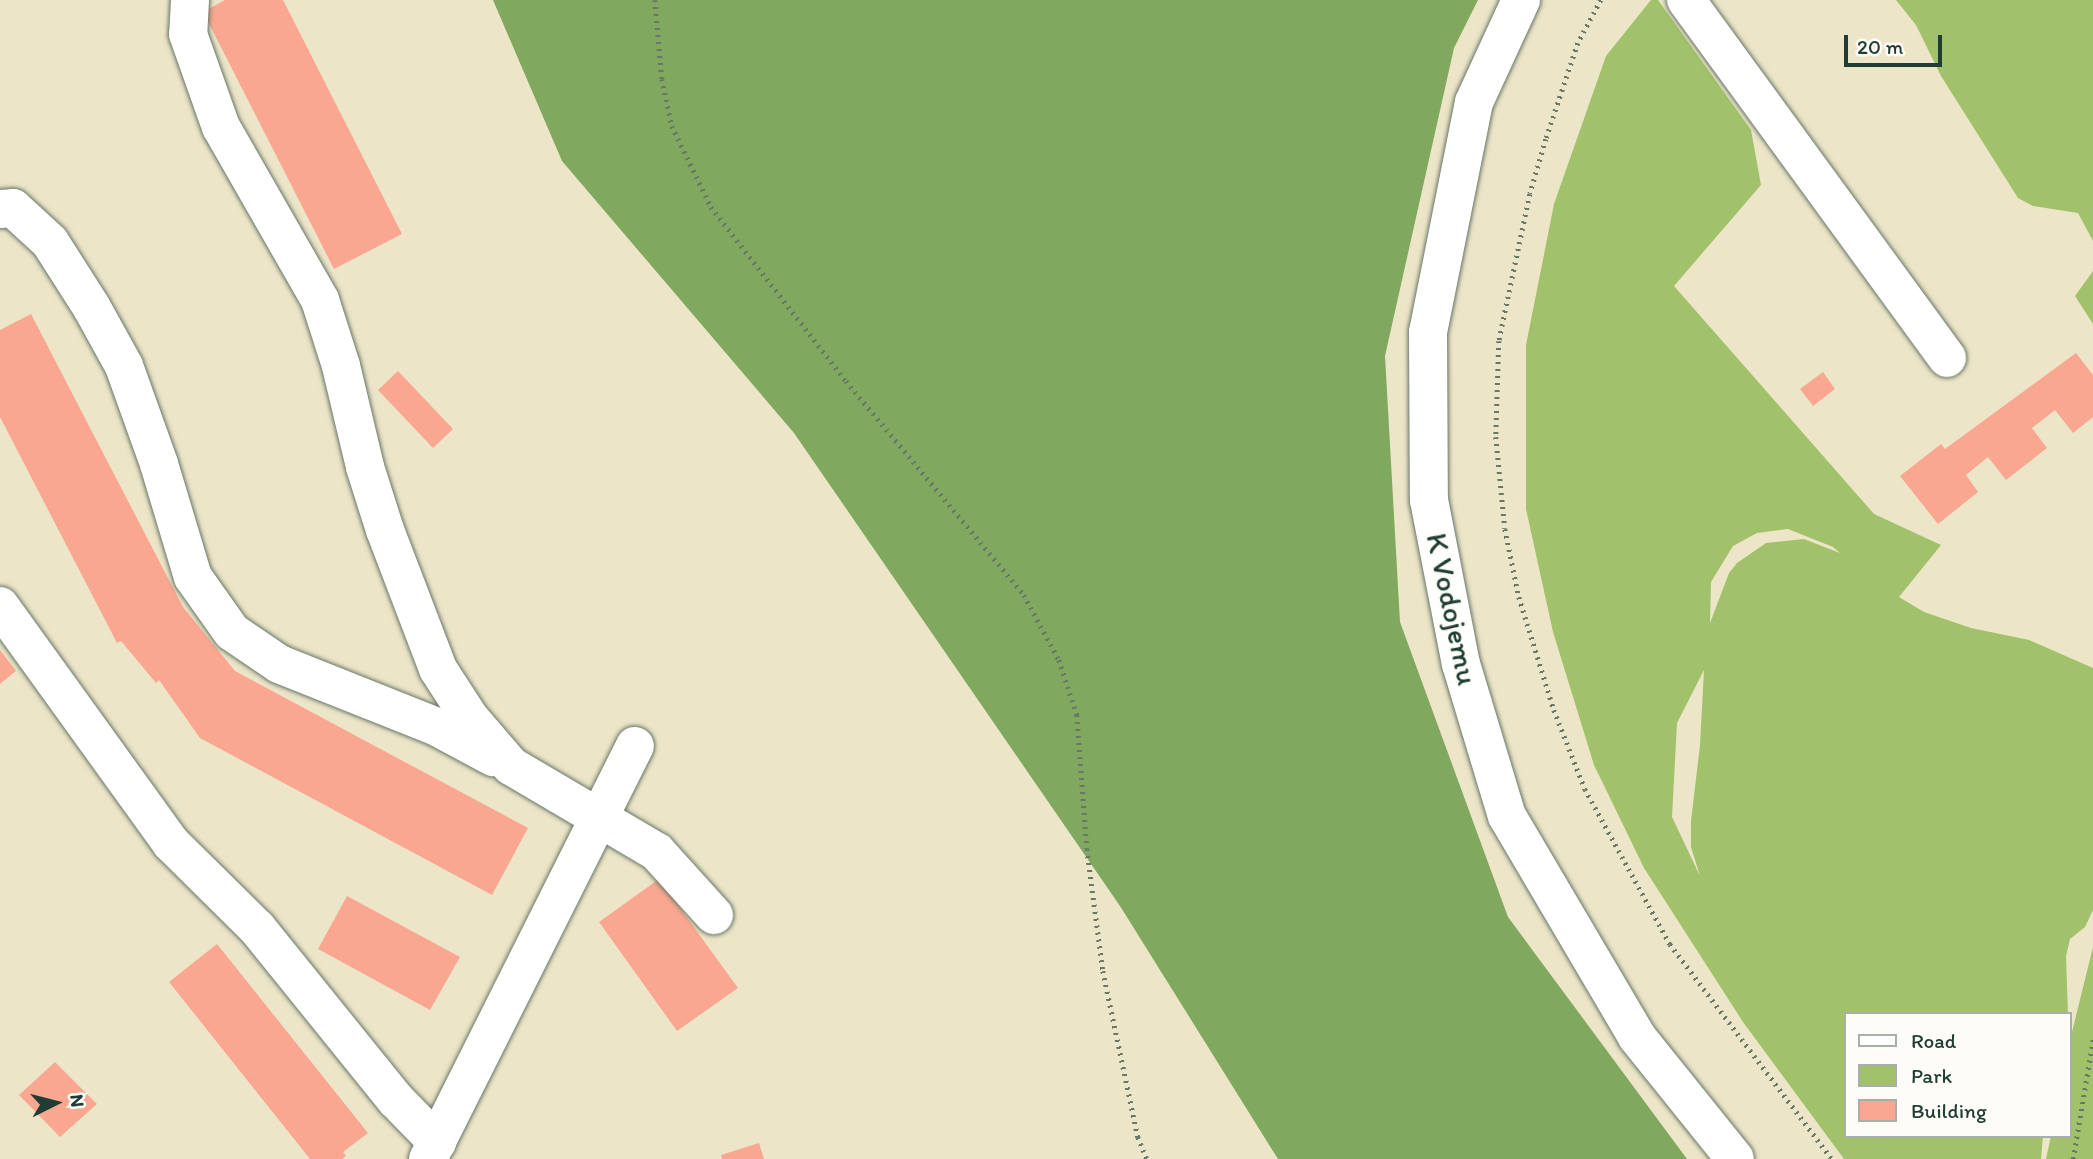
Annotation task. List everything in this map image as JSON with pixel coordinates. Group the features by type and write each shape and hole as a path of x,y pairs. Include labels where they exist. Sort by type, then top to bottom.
{"street":[{"path":"190,0 187,34 221,127 320,300 341,366 365,467 385,530 438,669 470,717 511,766"},
{"name":"K Vodojemu","path":"1521,0 1474,102 1428,332 1429,500 1461,664 1507,816 1637,1037 1735,1159"},
{"path":"1686,0 1947,358"},
{"path":"0,209 13,208 50,242 124,366 159,464 193,577 232,632 279,664 437,727 511,766 657,852 714,915"},
{"path":"0,606 171,843 257,928 396,1100 432,1150 635,746"}],"path":[{"path":"655,0 662,79 672,126 711,207 846,381 1024,595 1059,660 1077,715 1087,849 1103,971 1138,1137 1147,1159"},
{"path":"1601,0 1578,43 1546,139 1530,194 1499,341 1496,437 1505,529 1522,610 1554,710 1585,789 1670,944 1832,1159"},
{"path":"2073,1159 2093,1039"}],"green space":[{"path":"493,0 1478,0 1454,48 1385,356 1400,622 1508,917 1687,1159 1278,1159 1120,906 794,433 562,161"},
{"path":"1651,0 1658,0 1751,130 1761,185 1674,286 1874,514 1941,545 1899,597 1924,612 1971,628 2029,640 2093,668 2093,910 2085,927 2070,939 2066,956 2068,1012 1844,1012 1844,1138 2043,1138 2041,1159 1844,1159 1743,1022 1644,868 1594,765 1553,632 1526,509 1526,345 1554,204 1606,56","holes":["1788,529 1833,547 1840,553 1804,539 1766,543 1737,563 1729,573 1710,623 1711,582 1733,546 1757,533","1704,670 1700,745 1691,821 1691,847 1700,876 1672,817 1677,723"]},
{"path":"1896,0 2093,0 2093,241 2078,213 2033,206 2018,198 1941,76 1916,25"},
{"path":"2093,271 2093,324 2075,296"},
{"path":"2093,947 2093,1159 2046,1159 2051,1138 2072,1138 2072,1032"}],"building":[{"path":"225,0 283,0 402,234 334,269 203,12"},
{"path":"31,314 183,607 235,671 528,828 492,895 200,738 159,680 156,683 121,641 117,643 0,417 0,330"},
{"path":"2076,353 2093,375 2093,417 2073,433 2055,410 2032,428 2047,448 2006,480 1988,457 1966,475 1978,492 1938,524 1900,476 1941,444 1945,449"},
{"path":"398,371 453,429 433,448 378,390"},
{"path":"1823,372 1835,389 1813,406 1800,389"},
{"path":"0,650 16,671 0,684"},
{"path":"659,879 738,988 677,1031 599,922"},
{"path":"347,896 460,957 430,1010 318,949"},
{"path":"217,944 368,1133 343,1152 346,1156 342,1159 310,1159 169,982"},
{"path":"55,1062 97,1104 60,1137 19,1095"},
{"path":"759,1143 764,1159 722,1159 721,1155"}]}
